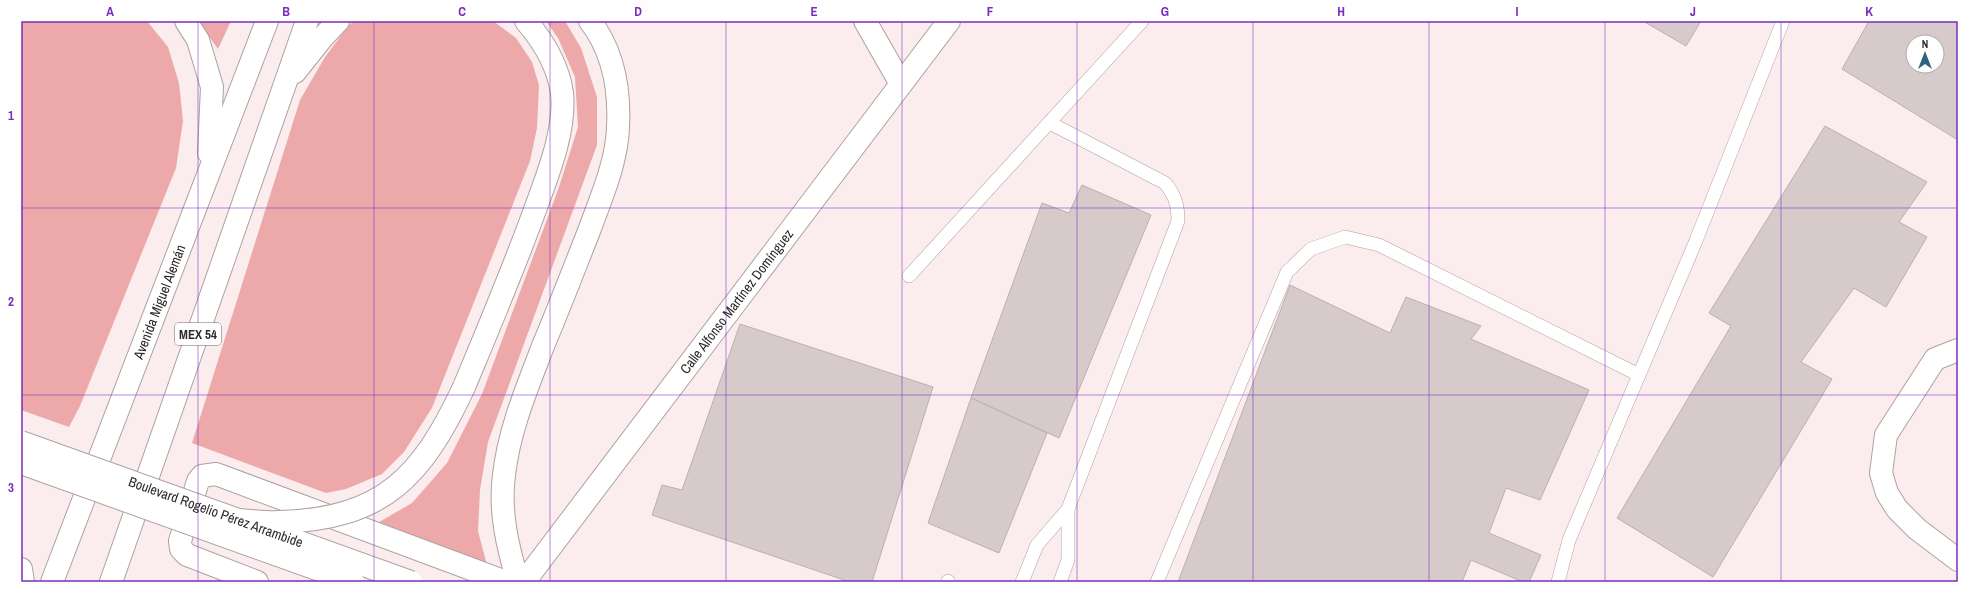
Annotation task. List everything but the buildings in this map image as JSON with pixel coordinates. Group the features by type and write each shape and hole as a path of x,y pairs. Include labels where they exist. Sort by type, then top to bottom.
{"main road":[{"path":"186,21 198,40 212,87 211,130 206,182"},
{"name":"Avenida Miguel Alemán","path":"52,582 267,21"},
{"name":"MEX 54","path":"111,582 307,21"},
{"path":"285,86 322,38 338,21"},
{"path":"234,520 279,522 323,518 347,513 368,505 390,492 411,473 448,421 513,273 544,186 555,150 561,123 562,94 555,65 539,37 526,21"},
{"path":"518,582 510,556 504,516 504,476 506,458 520,406 601,197 614,157 618,128 616,79 607,49 590,21"},
{"path":"865,21 901,84"},
{"name":"Calle Alfonso Martínez Domínguez","path":"524,582 949,21"},
{"path":"1958,350 1935,358 1886,435 1881,473 1887,493 1897,509 1917,529 1958,560"},
{"name":"Boulevard Rogelio Pérez Arrambide","path":"21,442 234,520 411,582"},
{"name":"Boulevard Rogelio Pérez Arrambide","path":"21,463 353,582"},
{"path":"256,582 195,558 181,549 180,541 198,482 202,476 216,474 506,582"},
{"path":"21,569 23,582"}],"lane":[{"path":"909,276 1142,21"},
{"path":"1558,582 1569,540 1695,243 1783,21"},
{"path":"1022,582 1037,545 1068,509 1178,221 1178,206 1173,193 1165,183 1050,123"},
{"path":"1157,582 1287,272 1311,249 1345,237 1379,245 1639,375"},
{"path":"1060,582 1068,560 1068,509"}],"shaded area":[{"path":"21,21 147,21 168,47 179,83 183,121 176,168 80,406 69,427 21,410"},
{"path":"198,21 231,21 218,49"},
{"path":"354,21 493,21 516,38 532,62 539,85 537,128 530,161 432,408 404,452 382,474 346,489 326,493 192,443 300,100 325,57 349,25"},
{"path":"546,21 565,21 581,48 597,97 597,145 488,442 480,490 478,531 487,565 379,522 412,503 447,463 482,394 559,187 578,127 575,77 558,38"}]}
